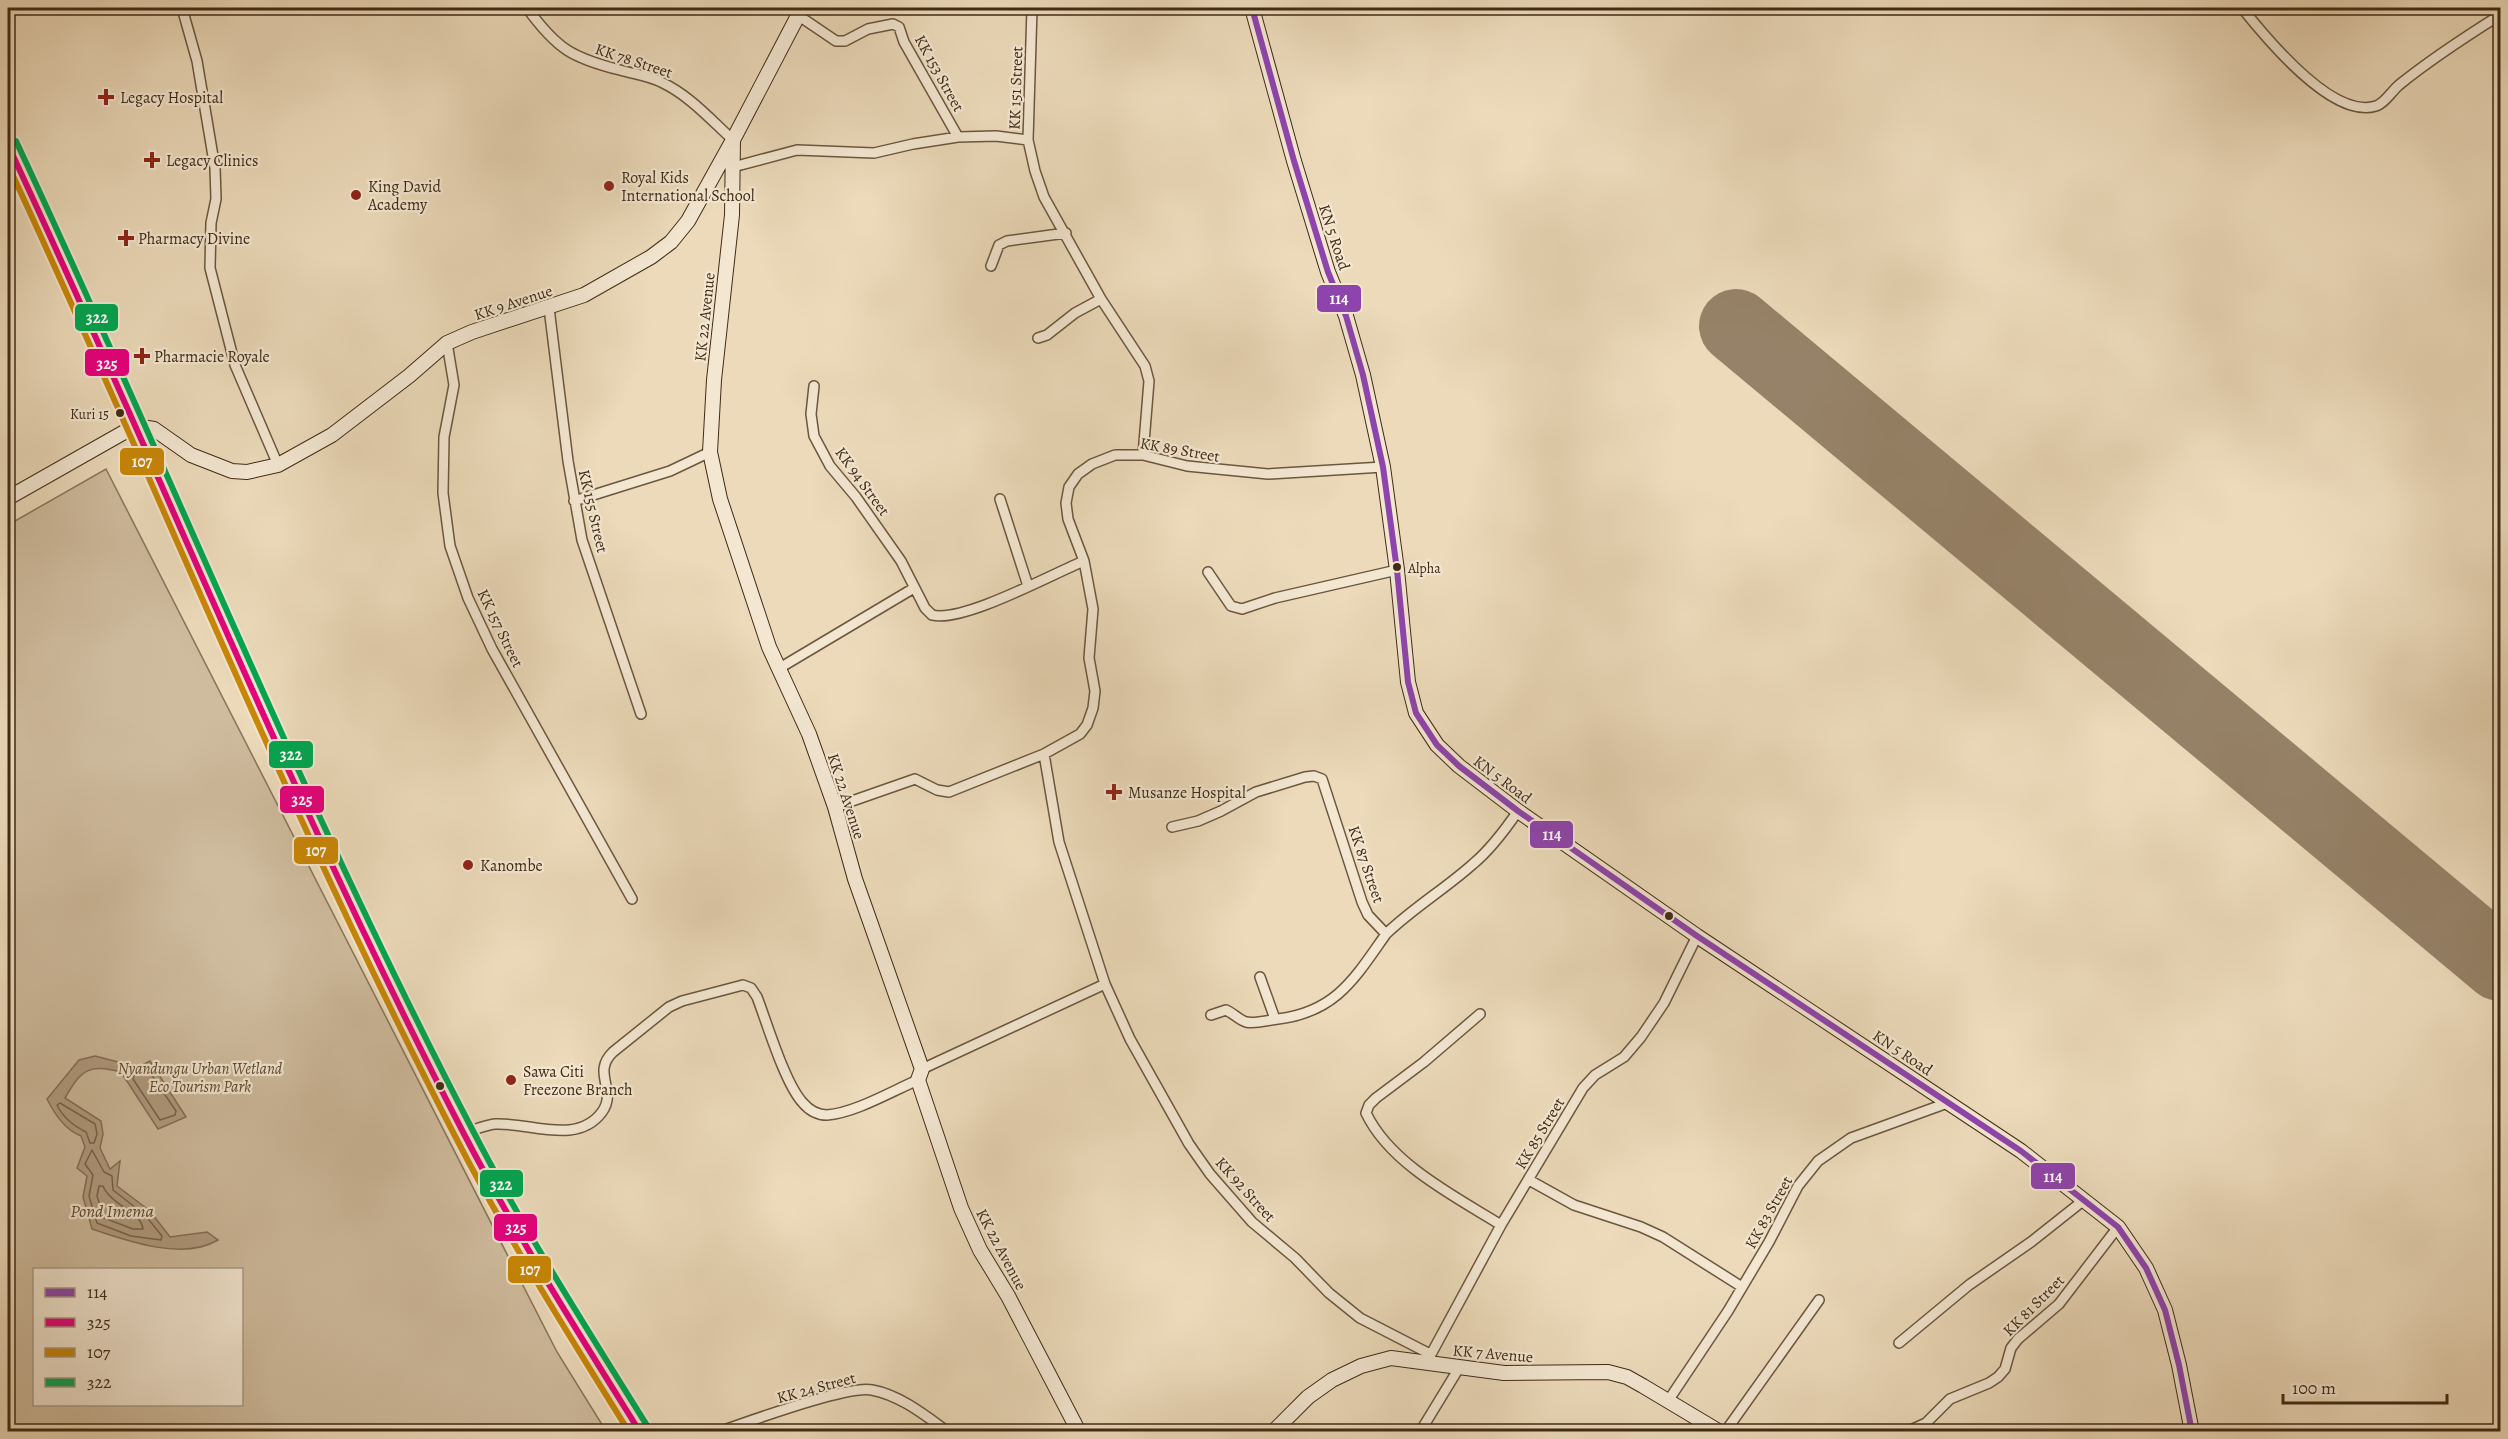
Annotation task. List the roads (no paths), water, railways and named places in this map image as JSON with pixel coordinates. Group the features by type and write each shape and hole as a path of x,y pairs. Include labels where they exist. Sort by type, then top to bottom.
{"highway":[{"path":"8,146 272,736 464,1133 511,1221 640,1431"}],"main road":[{"name":"KN 5 Road","path":"1251,8 1297,172 1328,272 1346,316 1363,375 1383,468 1397,570 1408,682 1416,712 1437,746 1459,766 1518,811 1697,936 2021,1150 2118,1227 2146,1268 2165,1310 2180,1365 2192,1431"},
{"name":"KK 9 Avenue","path":"135,426 154,429 191,455 232,471 247,472 278,465 332,435 409,376 447,343 472,332 584,295 651,257 671,242 688,221 800,12"},
{"name":"KK 22 Avenue","path":"733,140 732,215 714,380 710,452 720,499 778,669 809,734 836,807 855,879 920,1074 961,1208 1079,1431"},
{"path":"8,498 135,426"},
{"name":"KK 7 Avenue","path":"1273,1431 1308,1397 1332,1380 1361,1366 1391,1358 1429,1358 1459,1368 1541,1374 1608,1372 1627,1377 1720,1431"}],"street":[{"path":"182,8 197,61 215,168 216,199 211,223 210,268 235,365 278,465"},
{"name":"KK 78 Street","path":"527,8 558,45 594,64 658,80 674,88 733,140"},
{"name":"KK 151 Street","path":"1032,8 1028,140 1044,197 1101,299 1145,366 1149,381 1143,455"},
{"path":"2242,8 2264,35 2314,84 2341,104 2363,108 2378,106 2431,59 2500,15"},
{"name":"KK 153 Street","path":"800,12 836,42 845,41 868,28 893,24 899,27 904,42 958,137"},
{"name":"KK 153 Street","path":"733,167 796,150 874,153 958,137 996,136 1028,140"},
{"path":"992,266 999,245 1007,241 1066,233"},
{"path":"1038,338 1101,299"},
{"name":"KK 155 Street","path":"549,308 574,501 582,540 641,714"},
{"name":"KK 157 Street","path":"447,343 454,385 444,437 442,493 450,546 468,598 492,648 632,899"},
{"name":"KK 94 Street","path":"814,386 811,414 814,436 830,466 856,497 895,552 925,608 932,615 940,617 982,605 1084,561"},
{"path":"574,501 670,471 710,452"},
{"name":"KK 89 Street","path":"1044,754 1080,734 1087,725 1095,691 1089,658 1093,609 1084,561 1068,519 1066,503 1069,487 1078,474 1092,464 1115,455 1143,455 1187,466 1268,474 1383,468"},
{"path":"1000,500 1028,586"},
{"path":"1208,572 1231,606 1242,609 1275,598 1397,570"},
{"path":"778,669 914,588"},
{"path":"836,807 906,780 915,779 937,790 949,792 1044,754"},
{"name":"KK 92 Street","path":"1044,754 1059,842 1105,984 1130,1039 1189,1144 1210,1174 1252,1222 1353,1312 1429,1358"},
{"name":"KK 87 Street","path":"1172,827 1221,811 1256,792 1305,777 1314,776 1322,779 1362,902 1368,915 1386,934 1401,919 1473,864 1497,840 1518,811"},
{"path":"1211,1015 1226,1010 1243,1021 1275,1019 1308,1013 1333,999 1360,969 1386,934"},
{"name":"KK 85 Street","path":"1429,1358 1501,1225 1583,1088 1595,1075 1624,1058 1641,1037 1664,1003 1697,936"},
{"path":"1260,978 1275,1019"},
{"path":"464,1133 494,1124 558,1131 576,1129 594,1121 603,1112 608,1100 607,1085 602,1072 604,1060 669,1007 682,1000 743,985 751,988 757,997 786,1073 801,1102 812,1111 825,1115 844,1112 1105,984"},
{"path":"1480,1014 1424,1062 1376,1098 1369,1105 1366,1113 1371,1124 1397,1153 1427,1179 1501,1225"},
{"name":"KK 83 Street","path":"1668,1401 1728,1311 1769,1242 1798,1186 1818,1161 1851,1138 1950,1102"},
{"path":"1529,1180 1574,1205 1641,1227 1663,1237 1742,1287"},
{"path":"1899,1343 1969,1285 2031,1242 2084,1200"},
{"name":"KK 81 Street","path":"1906,1431 1926,1423 1950,1399 1998,1377 2005,1369 2011,1348 2018,1339 2059,1304 2118,1227"},
{"path":"1725,1431 1819,1300"},
{"path":"1420,1431 1459,1368"},
{"name":"KK 24 Street","path":"717,1431 833,1395 871,1389 898,1399 948,1431"}],"water":[{"name":"Pond Imema","path":"95,1056 118,1062 132,1070 150,1061 186,1117 158,1129 121,1072 93,1069 81,1075 65,1098 101,1121 103,1134 100,1148 110,1169 120,1161 117,1186 150,1211 170,1237 207,1232 218,1240 204,1246 172,1249 122,1239 92,1229 83,1197 87,1176 77,1168 85,1147 81,1136 61,1121 47,1099 79,1060"}],"place":[{"name":"Legacy Hospital","path":"106,97"},
{"name":"Legacy Clinics","path":"152,160"},
{"name":"Royal Kids International School","path":"609,186"},
{"name":"King David Academy","path":"356,195"},
{"name":"Pharmacy Divine","path":"126,238"},
{"name":"Pharmacie Royale","path":"142,356"},
{"name":"Kuri 15","path":"120,413"},
{"name":"Alpha","path":"1397,567"},
{"name":"Musanze Hospital","path":"1114,792"},
{"name":"Kanombe","path":"468,865"},
{"name":"Sawa Citi Freezone Branch","path":"511,1080"}],"park label":[{"name":"Nyandungu Urban Wetland Eco Tourism Park","path":"200,1077"}]}
